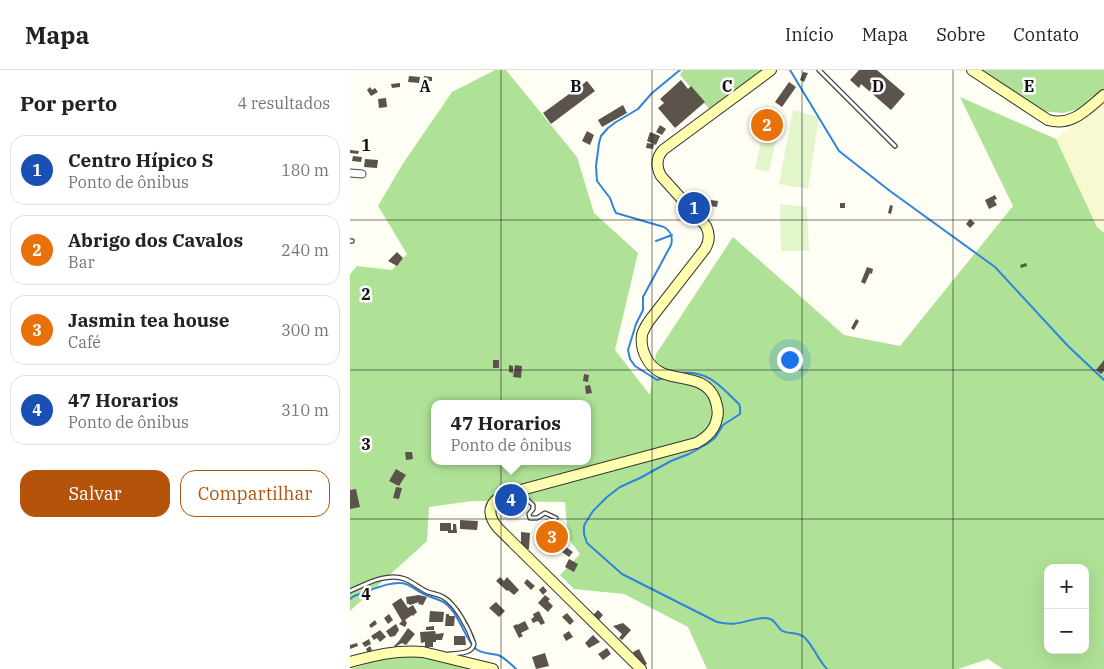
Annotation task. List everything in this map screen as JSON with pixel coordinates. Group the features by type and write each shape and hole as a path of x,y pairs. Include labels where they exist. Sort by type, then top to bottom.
{"main road":[{"path":"641,669 498,528 492,520 490,510 495,501 506,494 696,443 704,439 713,430 717,421 718,410 716,400 711,392 700,382 663,374 658,371 646,358 642,348 644,329 705,249 709,239 706,226 661,176 657,161 663,150 772,70"},
{"path":"972,70 1048,120 1057,122 1074,119 1104,95"},
{"path":"350,662 392,652 423,652 493,669"}],"street":[{"path":"350,173 362,174"}],"lane":[{"path":"819,70 895,146"},
{"path":"518,491 534,505 534,509 529,514 530,518 536,518 545,513 556,518"},
{"path":"350,591 376,579 393,577 407,579 419,588 441,595 450,601 458,612 474,646 467,652 439,656"}],"green space":[{"path":"495,70 506,70 577,157 594,213 638,253 615,350 650,395 656,354 733,237 844,335 900,346 1013,206 960,97 1056,139 1097,227 1104,233 1104,669 1003,669 988,659 958,669 707,669 688,627 624,594 574,589 560,575 580,554 568,538 565,502 472,501 429,507 427,541 350,611 350,274 357,266 392,270 407,254 378,206 402,165 452,92"},
{"path":"683,70 772,70 711,111 680,75"},
{"path":"979,70 1104,70 1104,90 1086,107 1063,113 1039,111"},
{"path":"1104,101 1104,233 1097,227 1056,139"},
{"path":"793,110 819,117 808,189 779,184"},
{"path":"762,137 776,140 769,172 755,169"},
{"path":"780,204 806,207 809,251 781,251"},
{"path":"409,656 480,669 350,669 375,661"}],"building":[{"path":"859,70 877,70 905,94 891,110 861,84 859,88 850,80"},
{"path":"803,72 808,73 804,82 800,80"},
{"path":"409,76 420,77 419,83 408,82"},
{"path":"424,76 432,77 432,81 423,81"},
{"path":"681,80 688,89 691,86 705,102 675,128 658,108 664,103 660,99"},
{"path":"587,81 595,91 551,124 543,113"},
{"path":"789,82 796,87 782,107 775,102"},
{"path":"400,83 400,87 392,88 391,84"},
{"path":"370,87 372,90 375,88 378,92 371,96 367,90"},
{"path":"386,98 387,107 379,108 378,99"},
{"path":"623,105 627,113 602,127 598,120"},
{"path":"765,110 773,124 765,128 758,114"},
{"path":"778,114 785,127 779,130 772,117"},
{"path":"660,125 666,129 662,135 656,132"},
{"path":"587,131 594,135 590,145 582,141"},
{"path":"650,132 660,136 656,145 647,141"},
{"path":"647,143 654,144 653,149 646,148"},
{"path":"350,150 359,151 358,154 350,153"},
{"path":"353,156 362,157 361,162 352,161"},
{"path":"365,159 378,160 377,168 364,167"},
{"path":"995,195 997,199 994,200 997,205 989,209 985,200"},
{"path":"711,200 718,201 717,207 710,206"},
{"path":"840,203 845,203 845,208 840,208"},
{"path":"890,205 893,206 891,214 888,213"},
{"path":"970,219 975,223 970,228 966,224"},
{"path":"397,252 403,258 397,266 388,261"},
{"path":"1026,263 1027,266 1021,268 1020,265"},
{"path":"867,267 873,269 865,284 861,282"},
{"path":"856,319 859,321 854,330 851,328"},
{"path":"493,360 499,360 499,368 493,368"},
{"path":"1104,360 1104,371 1101,374 1096,370"},
{"path":"509,365 513,366 513,373 509,372"},
{"path":"515,365 522,366 521,378 513,377"},
{"path":"584,374 589,375 588,382 583,381"},
{"path":"590,385 592,393 586,394 585,386"},
{"path":"405,452 412,452 413,459 406,460"},
{"path":"396,469 406,475 399,486 389,481"},
{"path":"396,487 402,488 399,499 393,498"},
{"path":"356,489 360,507 350,509 350,490"},
{"path":"546,519 551,520 551,524 556,525 556,530 560,531 559,543 544,542"},
{"path":"460,520 478,521 477,530 460,529"},
{"path":"440,523 451,523 451,530 453,530 453,524 456,524 457,533 440,531"},
{"path":"521,532 530,533 529,549 521,548"},
{"path":"537,535 540,536 539,544 536,544"},
{"path":"566,547 573,552 569,557 562,552"},
{"path":"569,559 578,564 574,572 565,567"},
{"path":"500,577 504,581 507,577 519,590 514,595 507,591 496,581"},
{"path":"527,579 535,586 531,590 524,583"},
{"path":"543,586 547,591 543,595 539,590"},
{"path":"419,595 427,597 423,605 418,604 419,602 407,604 406,597"},
{"path":"545,595 550,599 548,601 553,606 548,612 538,603"},
{"path":"401,598 408,608 413,605 417,612 405,620 407,623 405,627 399,624 402,621 392,604"},
{"path":"496,602 505,611 499,617 489,608"},
{"path":"598,610 603,615 598,621 593,615"},
{"path":"430,611 444,612 443,622 429,622"},
{"path":"539,611 545,623 541,625 538,621 533,623 531,619 534,617 533,614"},
{"path":"567,613 574,621 570,625 562,617"},
{"path":"389,614 393,620 388,624 384,618"},
{"path":"446,614 455,616 454,626 445,626"},
{"path":"375,620 377,624 371,628 369,625"},
{"path":"525,621 529,629 521,633 523,636 519,638 513,626"},
{"path":"623,623 631,630 622,640 619,638 622,634 613,626"},
{"path":"396,624 399,630 395,636 390,637 386,631"},
{"path":"434,626 434,630 426,630 426,627"},
{"path":"408,628 415,634 406,645 402,643 395,647 394,646"},
{"path":"380,630 386,637 380,642 377,638 374,640 371,636"},
{"path":"435,631 436,634 444,633 442,640 433,642 433,647 425,647 425,642 421,643 420,632"},
{"path":"569,631 573,637 566,641 563,635"},
{"path":"593,635 600,642 589,648 585,643"},
{"path":"454,636 465,636 466,645 454,645"},
{"path":"369,639 371,644 365,647 362,643"},
{"path":"357,643 358,646 350,649 350,645"},
{"path":"370,646 372,650 368,653 366,649"},
{"path":"607,648 611,654 603,660 598,654"},
{"path":"639,649 647,664 643,666 641,662 639,663 633,652"},
{"path":"545,653 549,666 536,669 532,657"}],"waterway":[{"path":"663,378 657,380 635,366 630,359 628,350 636,324 643,310 643,297 671,245 671,235 664,227 616,213 610,198 597,181 596,166 601,136 616,122 638,109 652,93 680,70"},
{"path":"790,70 839,151 890,191 995,267 1068,346 1104,380"},
{"path":"656,241 672,235"},
{"path":"680,373 699,374 720,385 739,404 740,414 723,425 715,438 707,444 620,487 607,497 593,511 584,526 587,543 622,574 717,622 730,624 763,618 774,621 781,630 804,637 827,669"},
{"path":"350,599 394,583 408,585 449,606 469,641 476,649 481,652 501,656 516,669"}],"place":[{"name":"Abrigo dos Cavalos","path":"767,125"},
{"name":"Centro Hípico S","path":"694,208"},
{"name":"47 Horarios","path":"511,500"},
{"name":"Jasmin tea house","path":"552,537"}]}
